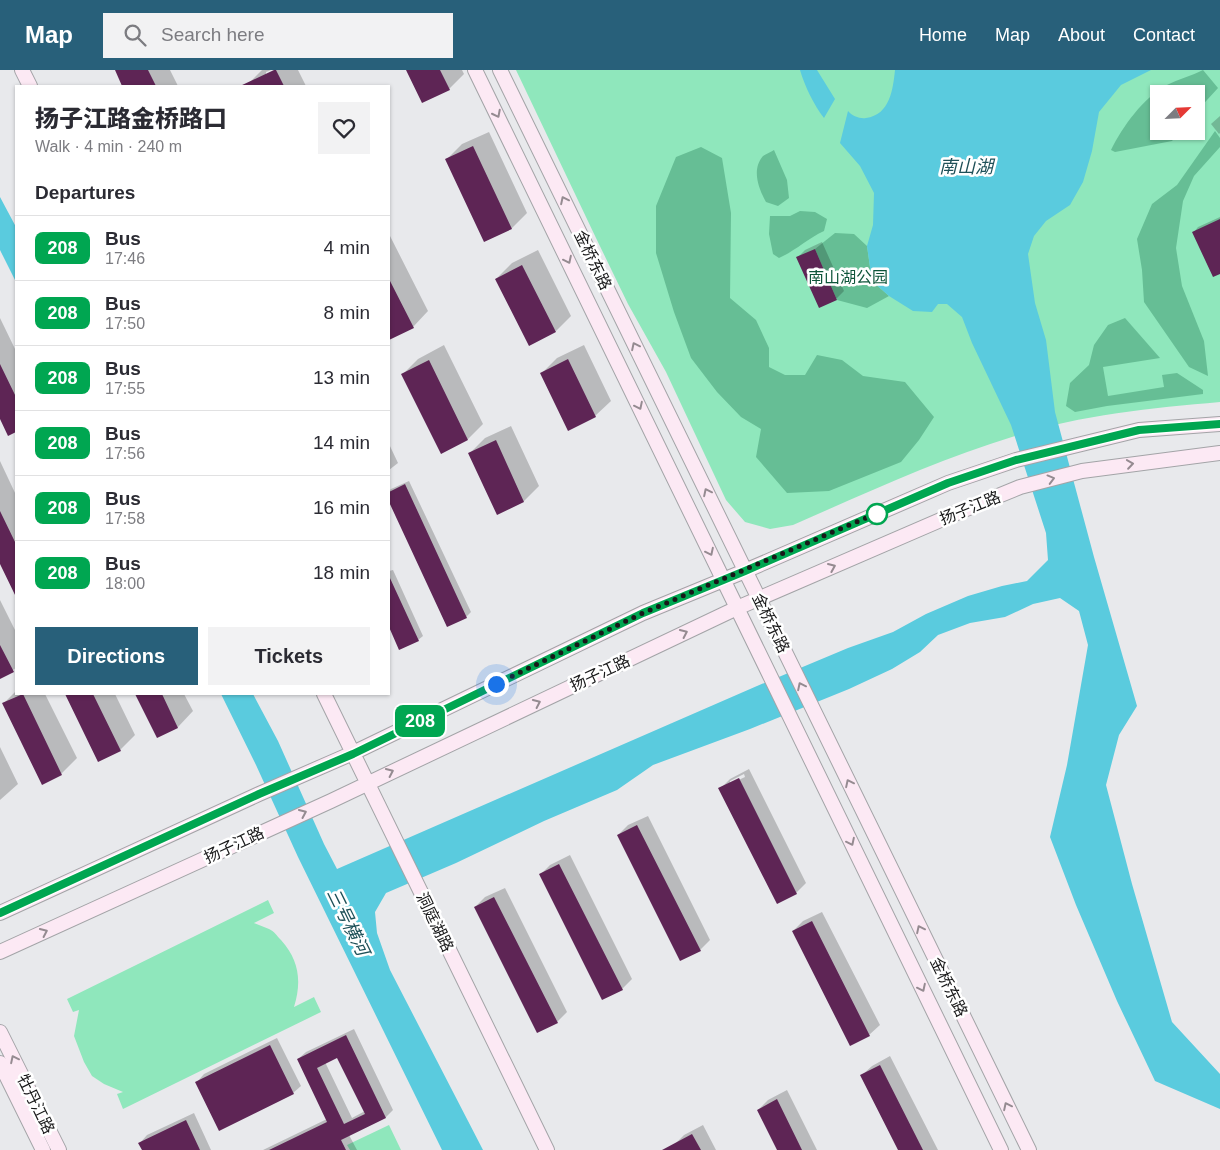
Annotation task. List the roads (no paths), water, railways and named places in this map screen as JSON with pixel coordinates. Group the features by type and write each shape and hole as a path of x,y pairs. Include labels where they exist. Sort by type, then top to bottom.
{"street":[{"path":"22,70 30,85"},
{"name":"金桥东路","path":"475,70 1001,1150"},
{"name":"金桥东路","path":"500,70 1029,1150"},
{"name":"扬子江路","path":"0,913 259,794 353,754 643,613 948,483 1016,460 1139,430 1220,424"},
{"name":"扬子江路","path":"0,952 330,801 737,608 959,512 1020,488 1082,471 1220,453"},
{"name":"洞庭湖路","path":"324,695 546,1150"},
{"name":"牡丹江路","path":"0,1032 59,1150"},
{"name":"牡丹江路","path":"0,1063 43,1150"}],"water":[{"path":"800,70 817,70 835,99 824,118 810,96"},
{"name":"南山湖","path":"895,70 1151,70 1121,85 1099,112 1092,151 1083,182 1070,205 1046,221 1034,236 1028,254 1035,303 1046,340 1055,412 1137,706 1119,735 1106,785 1132,884 1172,1022 1220,1074 1220,1109 1155,1081 1117,1001 1076,905 1050,837 1067,765 1088,645 1079,611 1060,598 1033,604 1005,617 970,623 938,635 920,652 892,669 849,689 750,729 653,765 617,790 386,893 375,912 377,933 390,970 483,1150 442,1150 298,857 221,695 254,695 278,741 337,869 757,686 848,648 893,632 926,614 968,596 1027,581 1048,560 1046,533 1011,425 972,343 962,317 947,304 938,304 932,312 913,311 889,296 872,281 867,246 873,225 874,193 860,166 840,143 848,111 861,118 874,116 885,107 893,85"},
{"path":"0,197 15,225 15,280 0,250"}],"park label":[{"name":"南山湖公园","path":"848,277"}],"water label":[{"name":"三号横河","path":"348,922"}]}
